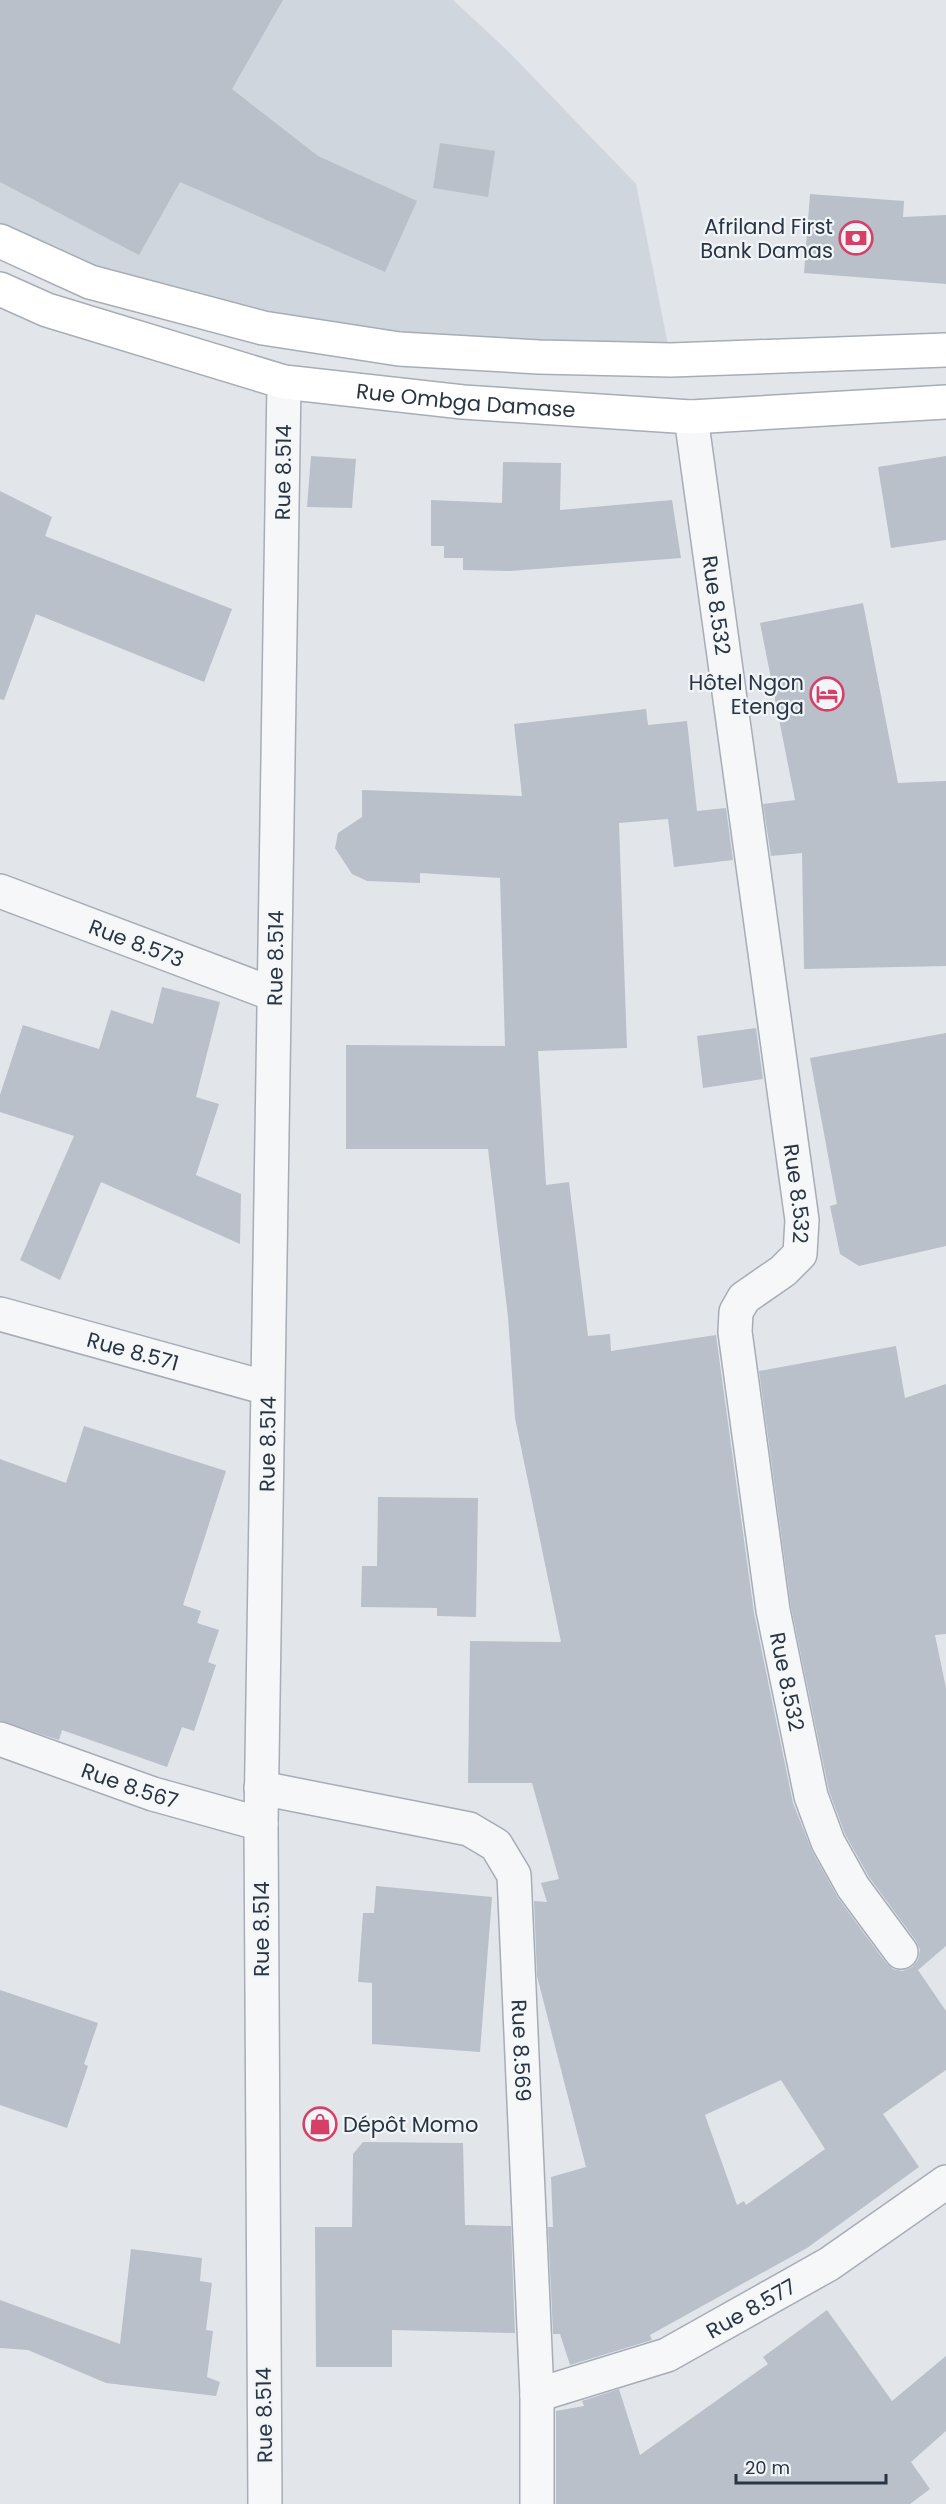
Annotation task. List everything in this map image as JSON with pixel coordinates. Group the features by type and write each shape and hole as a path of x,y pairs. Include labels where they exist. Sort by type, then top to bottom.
{"main road":[{"name":"Rue Ombga Damase","path":"0,241 90,282 263,328 399,349 539,357 671,360 946,350"},
{"name":"Rue Ombga Damase","path":"0,289 47,310 284,382 463,402 691,417 946,402"}],"street":[{"name":"Rue 8.514","path":"265,2504 261,1788 284,382"},
{"name":"Rue 8.532","path":"691,417 802,1220 800,1254 783,1271 744,1298 736,1311 735,1332 738,1355 774,1610 811,1796 828,1842 853,1887 901,1952"},
{"name":"Rue 8.573","path":"0,891 273,994"},
{"name":"Rue 8.571","path":"0,1314 267,1388"},
{"name":"Rue 8.567","path":"0,1740 153,1794 261,1824"},
{"name":"Rue 8.569","path":"261,1788 469,1829 496,1845 514,1875 537,2395 537,2504"},
{"name":"Rue 8.577","path":"537,2395 667,2355 829,2264 946,2182"}],"shaded area":[{"path":"0,0 453,0 509,52 636,184 671,360 399,349 0,241"}],"building":[{"path":"0,0 283,0 232,89 318,156 417,201 385,272 180,182 139,255 0,182"},
{"path":"440,143 495,151 488,197 433,188"},
{"path":"810,194 904,201 903,217 946,215 946,284 804,273"},
{"path":"311,456 356,459 352,508 307,507"},
{"path":"946,456 946,540 891,548 878,467"},
{"path":"503,462 561,463 560,510 672,500 681,558 510,571 463,570 463,558 444,558 444,546 431,546 431,500 502,503"},
{"path":"0,491 52,517 45,536 232,609 204,682 36,614 4,700 0,699"},
{"path":"863,603 898,783 946,781 946,966 804,969 802,853 771,856 763,804 795,800 760,623"},
{"path":"646,709 648,725 687,721 697,811 726,808 733,860 674,867 668,819 619,823 627,1048 538,1051 546,1185 569,1182 588,1336 610,1334 611,1351 716,1335 754,1613 793,1803 812,1851 838,1898 886,1963 893,1969 903,1971 912,1967 918,1960 920,1950 916,1941 869,1877 845,1834 829,1791 791,1607 759,1371 896,1346 905,1398 946,1384 946,1634 935,1635 946,1688 946,1946 918,1970 946,2011 946,2070 883,2114 919,2167 807,2248 650,2335 652,2340 570,2365 560,2334 553,2334 548,2227 553,2227 551,2177 586,2167 537,1976 534,1901 547,1902 541,1883 559,1879 532,1783 468,1783 470,1641 561,1642 515,1418 508,1317 488,1149 346,1149 346,1045 505,1046 500,878 420,873 420,883 367,881 352,874 335,848 338,833 362,817 362,790 522,796 514,724","holes":["781,2080 825,2149 746,2205 744,2201 737,2205 705,2115"]},
{"path":"162,987 220,1002 196,1097 219,1104 196,1175 241,1194 240,1244 101,1182 60,1280 20,1260 74,1136 0,1112 0,1095 23,1025 99,1049 111,1010 153,1024"},
{"path":"756,1028 763,1079 703,1088 697,1036"},
{"path":"946,1033 946,1246 859,1266 840,1254 830,1206 837,1204 810,1058"},
{"path":"84,1426 226,1471 183,1605 201,1611 197,1623 219,1630 208,1662 216,1665 194,1731 182,1727 167,1767 62,1730 59,1740 0,1721 0,1459 66,1483"},
{"path":"378,1497 478,1498 476,1617 437,1616 437,1608 361,1607 362,1566 377,1566"},
{"path":"376,1886 492,1897 480,2052 372,2044 372,1983 358,1982 363,1913 374,1913"},
{"path":"0,1990 98,2023 84,2064 88,2066 67,2128 0,2105"},
{"path":"363,2142 463,2143 465,2225 511,2226 515,2333 392,2330 392,2367 316,2367 315,2227 352,2227 353,2154"},
{"path":"131,2249 202,2258 200,2281 212,2283 206,2330 213,2331 207,2377 220,2382 216,2396 106,2383 28,2350 0,2348 0,2300 120,2344"},
{"path":"827,2310 892,2401 946,2356 946,2431 911,2462 930,2489 910,2504 556,2504 556,2411 584,2406 582,2401 619,2389 640,2455 768,2364 763,2357"}],"place":[{"name":"Afriland First Bank Damas","path":"856,238"},
{"name":"Hôtel Ngon Etenga","path":"827,694"},
{"name":"Dépôt Momo","path":"320,2124"}]}
